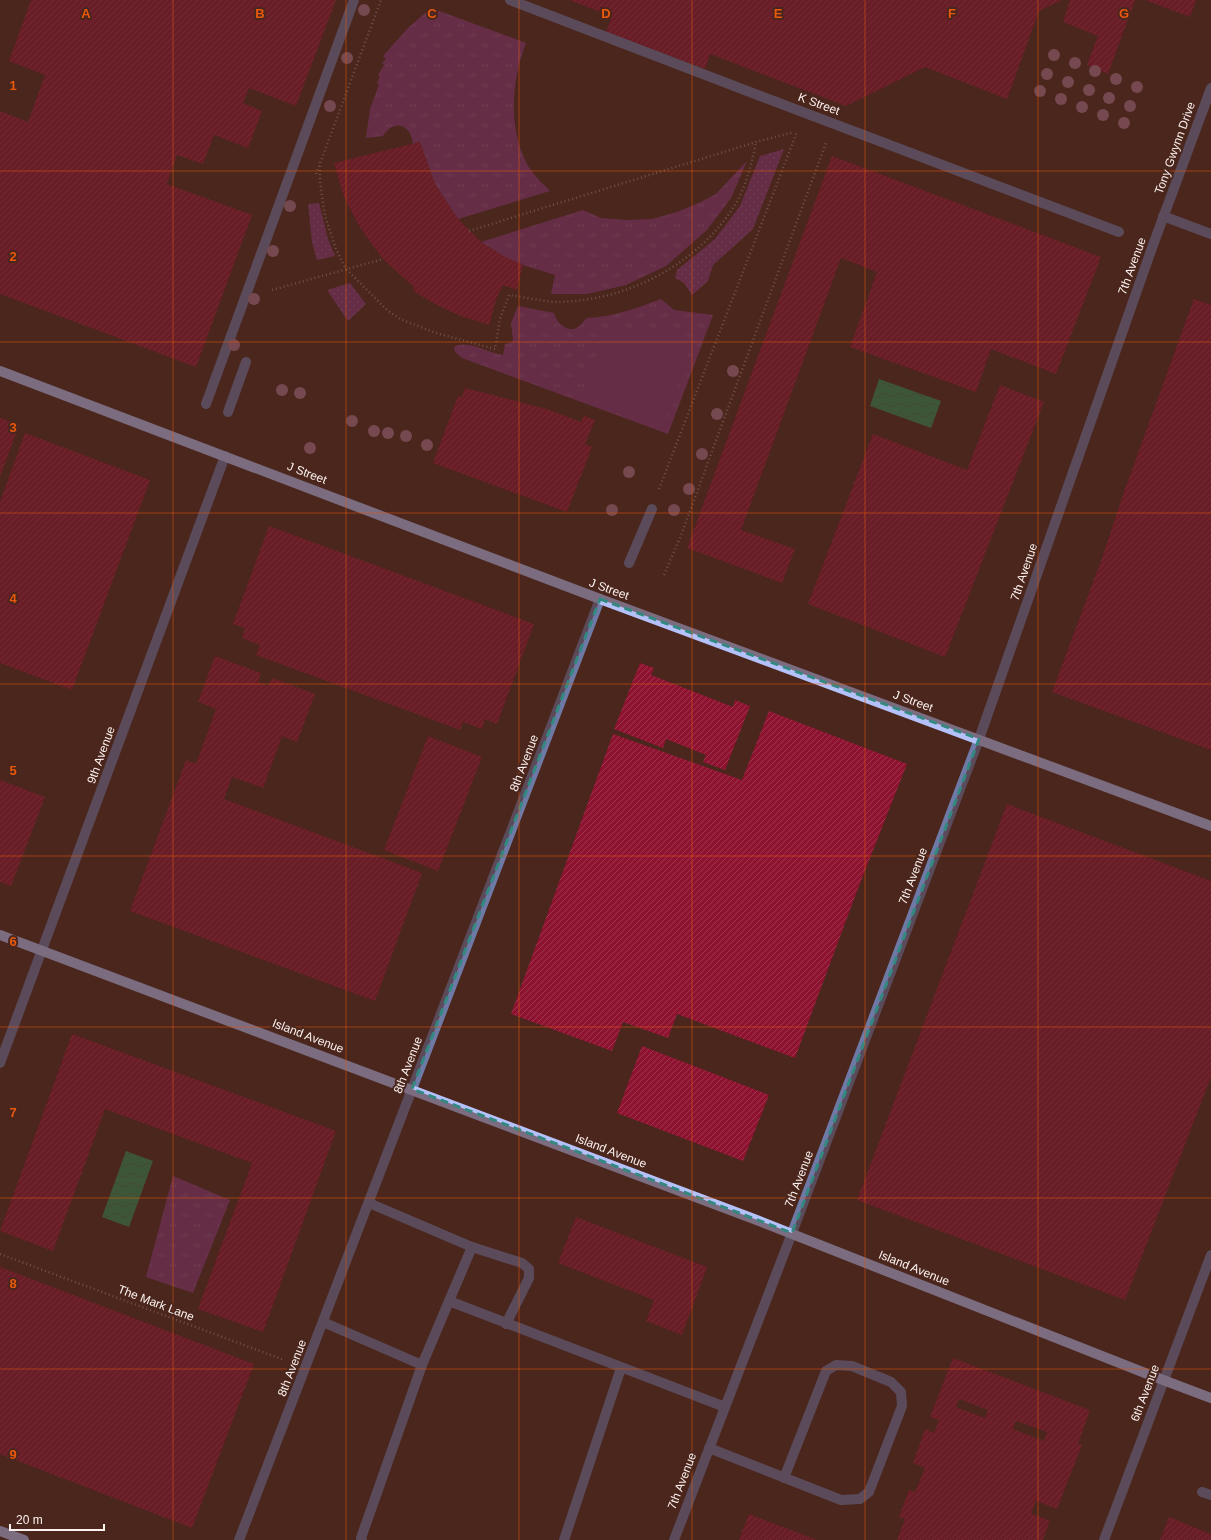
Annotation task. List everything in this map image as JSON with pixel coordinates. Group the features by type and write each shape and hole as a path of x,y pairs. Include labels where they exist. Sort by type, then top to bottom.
{"main road":[{"name":"J Street","path":"0,371 600,599 1211,826"},
{"name":"Island Avenue","path":"0,934 792,1233 1164,1381 1211,1398"},
{"path":"0,1531 24,1540"}],"street":[{"path":"206,404 354,0"},
{"name":"K Street","path":"510,0 1119,232"},
{"name":"Tony Gwynn Drive","path":"1163,216 1211,88"},
{"path":"1163,216 1211,234"},
{"name":"7th Avenue","path":"674,1540 979,739 1163,216"},
{"path":"228,412 246,362"},
{"name":"9th Avenue","path":"0,1063 226,456"},
{"path":"629,563 652,508"},
{"name":"8th Avenue","path":"239,1540 600,599"},
{"path":"369,1203 472,1247 522,1263 529,1269 529,1278 506,1324"},
{"path":"362,1540 361,1538 422,1365 472,1247"},
{"name":"6th Avenue","path":"1104,1540 1211,1255"},
{"path":"449,1301 725,1407"},
{"path":"323,1322 422,1365"},
{"path":"709,1448 784,1478 841,1500 860,1499 869,1492 872,1485 902,1406 901,1392 890,1382 852,1366 836,1365 826,1371 784,1478"},
{"path":"564,1540 621,1368"}],"path":[{"path":"652,508 805,113"},
{"path":"469,232 756,142 833,123"},
{"path":"664,575 833,123"},
{"path":"320,162 320,182 325,216 336,249 346,269 386,309 400,319 436,333 495,349 500,319 509,295 559,302 595,299 629,289 666,272 684,259 710,236 735,204 751,167 756,142"},
{"path":"272,290 383,259"},
{"name":"The Mark Lane","path":"0,1254 305,1368"}],"highlighted area":[{"path":"600,599 979,739 792,1233 412,1089"}],"green space":[{"path":"431,8 526,43 521,57 515,86 514,117 516,132 527,165 536,177 550,191 458,219 435,184 420,142 413,144 412,137 405,128 401,126 392,127 383,136 366,138 370,109 379,85 377,83 380,76 378,75 384,65 382,63 386,59 383,56 409,27"},
{"path":"784,149 753,229 713,265 708,281 692,295 684,283 675,278 677,270 715,239 740,206 760,156"},
{"path":"747,161 731,198 707,230 666,266 626,285 587,294 551,294 555,275 523,265 505,257 481,242 583,210 601,218 626,220 652,219 677,212 716,194"},
{"path":"319,203 328,239 335,256 317,260 312,242 308,204"},
{"path":"350,283 366,304 348,321 327,290"},
{"path":"661,299 674,310 713,315 668,434 462,358 455,352 454,347 460,345 472,345 503,355 505,344 510,343 513,340 511,323 518,306 554,313 561,324 567,328 573,329 579,326 587,318 616,314"},
{"path":"644,326 692,343 663,423 655,427 580,398 604,336"},
{"path":"173,1176 230,1200 193,1293 146,1277"}],"water":[{"path":"879,379 941,401 931,428 870,406"},
{"path":"126,1151 153,1161 129,1227 102,1217"}],"building":[{"path":"31,0 336,0 296,106 249,88 243,103 262,111 248,148 214,135 203,164 177,155 167,184 252,215 196,367 0,294 0,111 28,122 45,75 9,61"},
{"path":"569,0 1062,0 1039,11 1007,99 925,67 846,106 710,54 705,69 606,32 612,16"},
{"path":"1070,0 1135,0 1108,74 1087,65 1098,36 1063,22"},
{"path":"1145,0 1196,0 1190,17"},
{"path":"420,142 435,184 458,219 481,242 505,257 523,265 517,290 503,285 497,297 489,325 461,316 439,306 413,291 415,288 383,259 371,243 358,224 344,197 334,163"},
{"path":"832,156 1101,257 1056,374 991,349 976,392 850,347 877,272 841,258 741,530 795,549 782,583 687,548"},
{"path":"1194,299 1211,305 1211,750 1052,692 1102,558 1125,489"},
{"path":"1000,385 1044,402 945,657 808,604 873,434 967,470"},
{"path":"465,388 547,409 581,422 584,416 595,420 585,444 592,447 567,512 433,463 458,396 462,397"},
{"path":"0,418 19,425 0,477"},
{"path":"25,433 150,480 72,690 0,663 0,502"},
{"path":"269,526 534,624 497,724 485,719 482,729 463,722 460,730 256,655 260,645 242,638 245,628 233,624"},
{"path":"215,656 261,673 258,682 268,686 272,678 315,694 297,742 282,736 263,788 232,777 224,799 422,873 375,1001 130,911 186,760 196,764 216,709 198,702"},
{"path":"640,663 654,668 651,675 733,707 735,700 750,706 725,770 703,762 706,755 666,739 663,748 614,729"},
{"path":"769,711 907,764 857,891 795,1058 677,1014 668,1038 623,1022 612,1051 511,1014 613,734 742,780"},
{"path":"428,736 482,757 438,871 384,850"},
{"path":"0,780 45,797 11,886 0,882"},
{"path":"1007,804 1211,881 1211,1077 1125,1300 857,1200"},
{"path":"72,1034 336,1131 263,1332 198,1309 252,1163 105,1109 53,1251 0,1231"},
{"path":"642,1046 769,1095 743,1161 617,1113"},
{"path":"576,1217 707,1267 682,1335 646,1321 654,1300 558,1263"},
{"path":"0,1267 254,1364 192,1528 0,1454"},
{"path":"953,1358 1090,1410 1078,1444 1082,1445 1057,1509 1036,1501 1031,1513 1050,1521 1043,1540 897,1540 905,1519 899,1517 909,1490 915,1492 925,1468 913,1463 925,1429 934,1433 939,1420 930,1417","holes":["959,1399 988,1410 985,1418 956,1407","1016,1421 1047,1432 1044,1441 1013,1429"]},
{"path":"749,1514 817,1540 739,1540"},
{"path":"1169,1517 1211,1534 1211,1540 1160,1540"}]}
